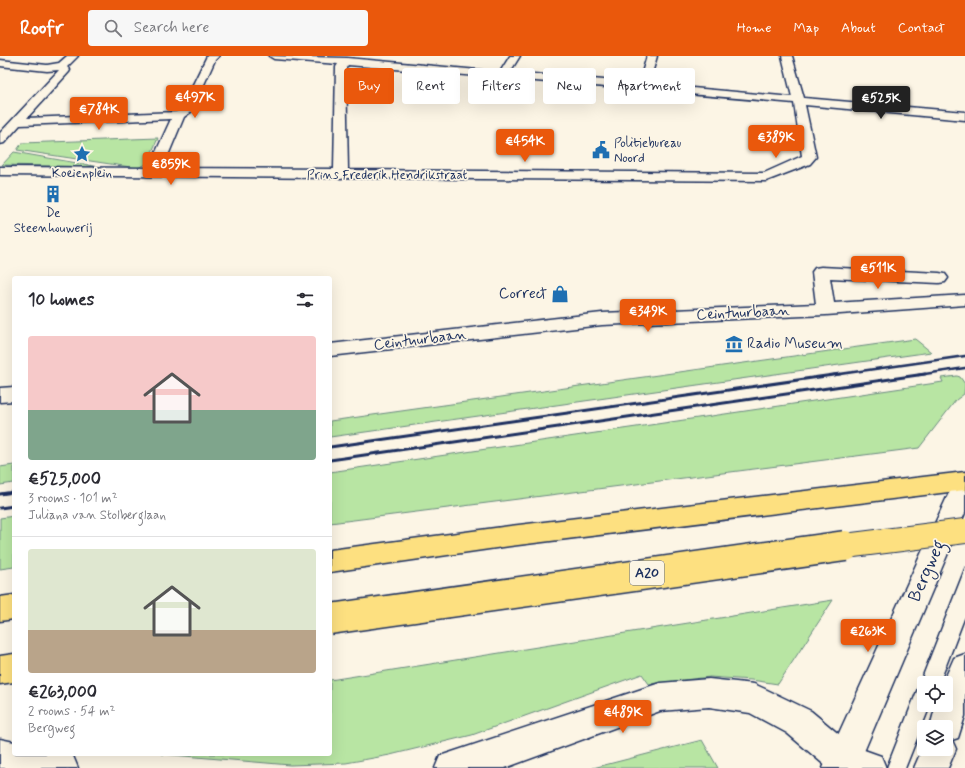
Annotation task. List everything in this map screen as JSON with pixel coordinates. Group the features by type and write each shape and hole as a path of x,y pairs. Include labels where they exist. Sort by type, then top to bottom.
{"highway":[{"path":"802,500 965,467"},
{"path":"332,561 510,536 802,500 965,483"},
{"name":"A20","path":"332,619 797,552 965,530"},
{"path":"0,609 12,607"},
{"path":"0,670 12,668"}],"street":[{"path":"0,63 47,68 61,66 73,56"},
{"path":"17,122 179,115 186,112 211,58 214,56"},
{"path":"274,56 348,61 468,73"},
{"path":"508,68 515,56"},
{"path":"648,68 652,56"},
{"path":"787,56 799,101"},
{"path":"341,175 341,67 348,61"},
{"path":"0,140 65,70 61,66"},
{"path":"535,79 604,84"},
{"path":"695,92 965,116"},
{"name":"Prins Frederik Hendrikstraat","path":"0,171 766,178 809,157 799,101"},
{"path":"157,165 179,115"},
{"path":"826,309 821,272 939,278"},
{"name":"Ceintuurbaan","path":"332,350 588,320 826,309 965,300"},
{"path":"0,395 12,394"},
{"name":"Bergweg","path":"851,765 965,483"},
{"path":"948,720 956,688 965,668"},
{"path":"452,768 484,759 660,697 709,693 754,699 799,722 851,765"},
{"path":"932,768 936,756"},
{"path":"18,761 61,768"}],"green space":[{"name":"Koeienplein","path":"158,138 147,164 137,168 17,150 22,143"},
{"path":"14,152 100,167 2,165"},
{"path":"915,339 931,352 332,437 332,421"},
{"path":"960,377 965,384 964,394 956,400 919,448 332,523 332,472 943,382 941,378"},
{"path":"12,465 12,483 0,485 0,467"},
{"path":"12,516 12,567 0,569 0,518"},
{"path":"833,600 778,684 751,680 710,677 649,684 642,674 472,735 390,755 346,763 290,765 184,756 332,756 332,680"},
{"path":"702,740 718,768 593,768"}],"tram line":[{"path":"886,768 965,567"},
{"path":"943,676 965,618"},
{"path":"906,768 928,712"}],"railway":[{"path":"833,375 965,356"},
{"path":"918,375 965,368"},
{"path":"332,447 840,374"},
{"path":"332,460 925,374"},
{"path":"0,494 12,492"},
{"path":"0,508 12,506"}],"place":[{"name":"Politiebureau Noord","path":"601,150"},
{"name":"Koeienplein","path":"82,154"},
{"name":"De Steenhouwerij","path":"53,194"},
{"name":"Correct","path":"560,294"},
{"name":"Radio Museum","path":"734,344"}]}
